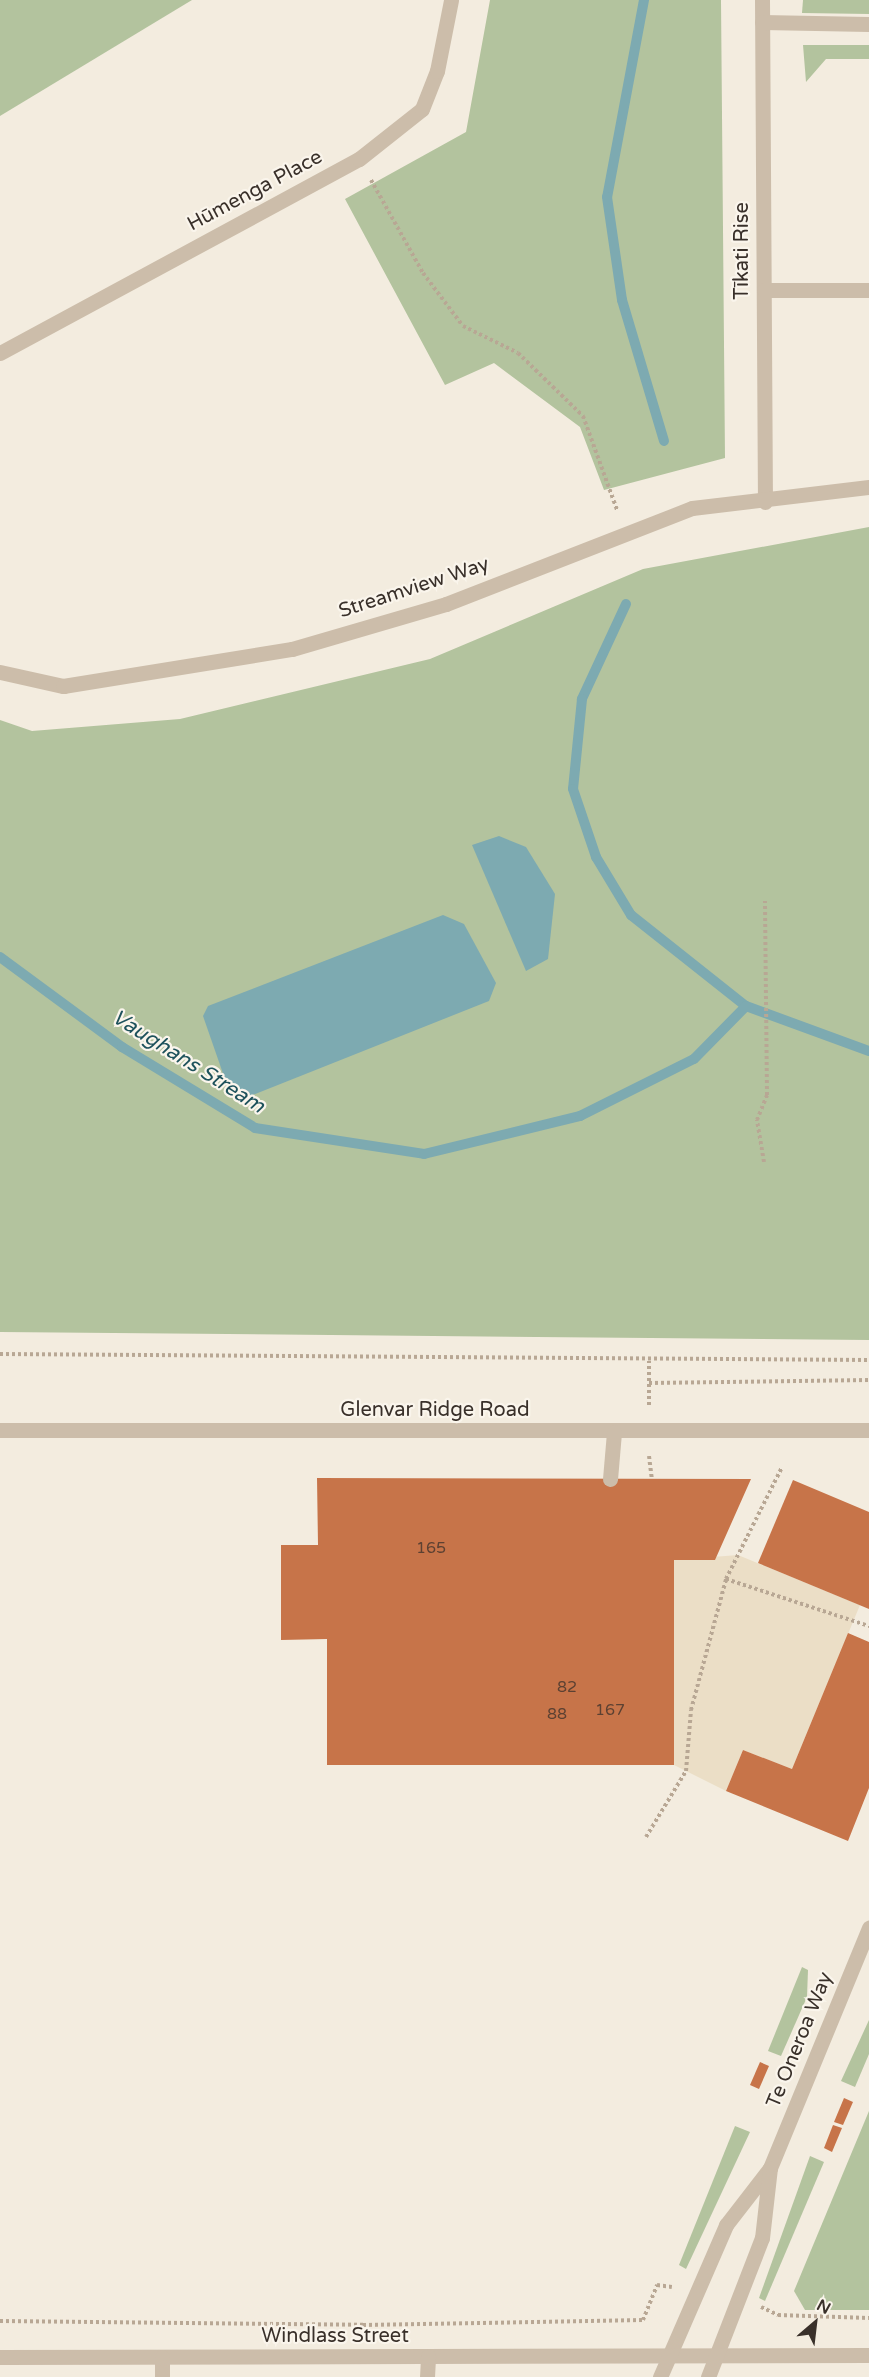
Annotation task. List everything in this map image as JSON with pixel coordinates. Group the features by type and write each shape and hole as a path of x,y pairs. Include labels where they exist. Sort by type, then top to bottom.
{"street":[{"name":"Hūmenga Place","path":"0,353 359,159 422,109 437,71 451,0"},
{"name":"Tīkati Rise","path":"762,0 765,502"},
{"path":"762,22 869,24"},
{"path":"764,290 869,290"},
{"name":"Streamview Way","path":"0,672 63,686 292,649 447,604 625,530 692,508 765,502 869,487"},
{"name":"Glenvar Ridge Road","path":"0,1430 614,1432 869,1430"},
{"path":"610,1479 614,1432"},
{"name":"Te Oneroa Way","path":"660,2377 726,2225 770,2168 869,1928"},
{"name":"Te Oneroa Way","path":"708,2377 762,2238 770,2168"},
{"name":"Windlass Street","path":"0,2357 718,2353 869,2355"},
{"path":"427,2377 428,2356"},
{"path":"162,2357 162,2377"}],"path":[{"path":"359,159 423,273 463,326 518,353 583,416 625,530"},
{"path":"764,1162 757,1113 767,1095 765,901"},
{"path":"0,1354 649,1361 869,1360"},
{"path":"648,1413 649,1361"},
{"path":"649,1383 869,1380"},
{"path":"647,1449 652,1479"},
{"path":"646,1837 686,1771 691,1710 726,1579 782,1467"},
{"path":"726,1579 869,1626"},
{"path":"0,2321 363,2325 643,2320 657,2285"},
{"path":"762,2307 778,2315 869,2319"}],"green space":[{"path":"0,0 192,0 0,116"},
{"path":"490,0 721,0 725,458 604,490 580,427 494,363 445,385 345,199 466,132"},
{"path":"803,0 869,0 869,14 802,13"},
{"path":"803,45 869,45 869,59 826,59 806,82"},
{"path":"869,527 869,1340 0,1332 0,720 32,731 180,719 430,659 643,569"},
{"path":"802,1967 808,1970 807,1997 781,2056 768,2051"},
{"path":"869,2020 869,2054 855,2087 841,2081"},
{"path":"869,2111 869,2310 805,2310 794,2291"},
{"path":"735,2126 750,2132 686,2269 679,2265"},
{"path":"810,2156 824,2162 765,2301 759,2298"}],"shaded area":[{"path":"738,1555 860,1605 792,1769 743,1750 726,1791 674,1765 674,1560"}],"water":[{"path":"499,836 526,847 555,894 548,959 526,971 472,845"},
{"path":"443,915 464,924 496,983 489,1001 250,1096 227,1085 203,1016 208,1006"}],"building":[{"path":"317,1478 751,1479 715,1560 674,1560 674,1765 327,1765 327,1639 281,1640 281,1545 318,1545"},
{"path":"793,1480 869,1512 869,1609 758,1563"},
{"path":"848,1633 869,1642 869,1788 848,1841 726,1791 743,1750 792,1769"},
{"path":"760,2062 769,2066 759,2089 750,2085"},
{"path":"844,2098 853,2102 843,2125 834,2122"},
{"path":"833,2125 842,2128 832,2152 824,2148"}],"waterway":[{"name":"Vaughans Stream","path":"644,0 607,197 622,300 664,441"},
{"path":"626,604 582,699 573,789 596,857 631,915 746,1006 869,1051"},
{"name":"Vaughans Stream","path":"0,957 122,1047 255,1128 424,1154 580,1116 694,1059 746,1006"}]}
